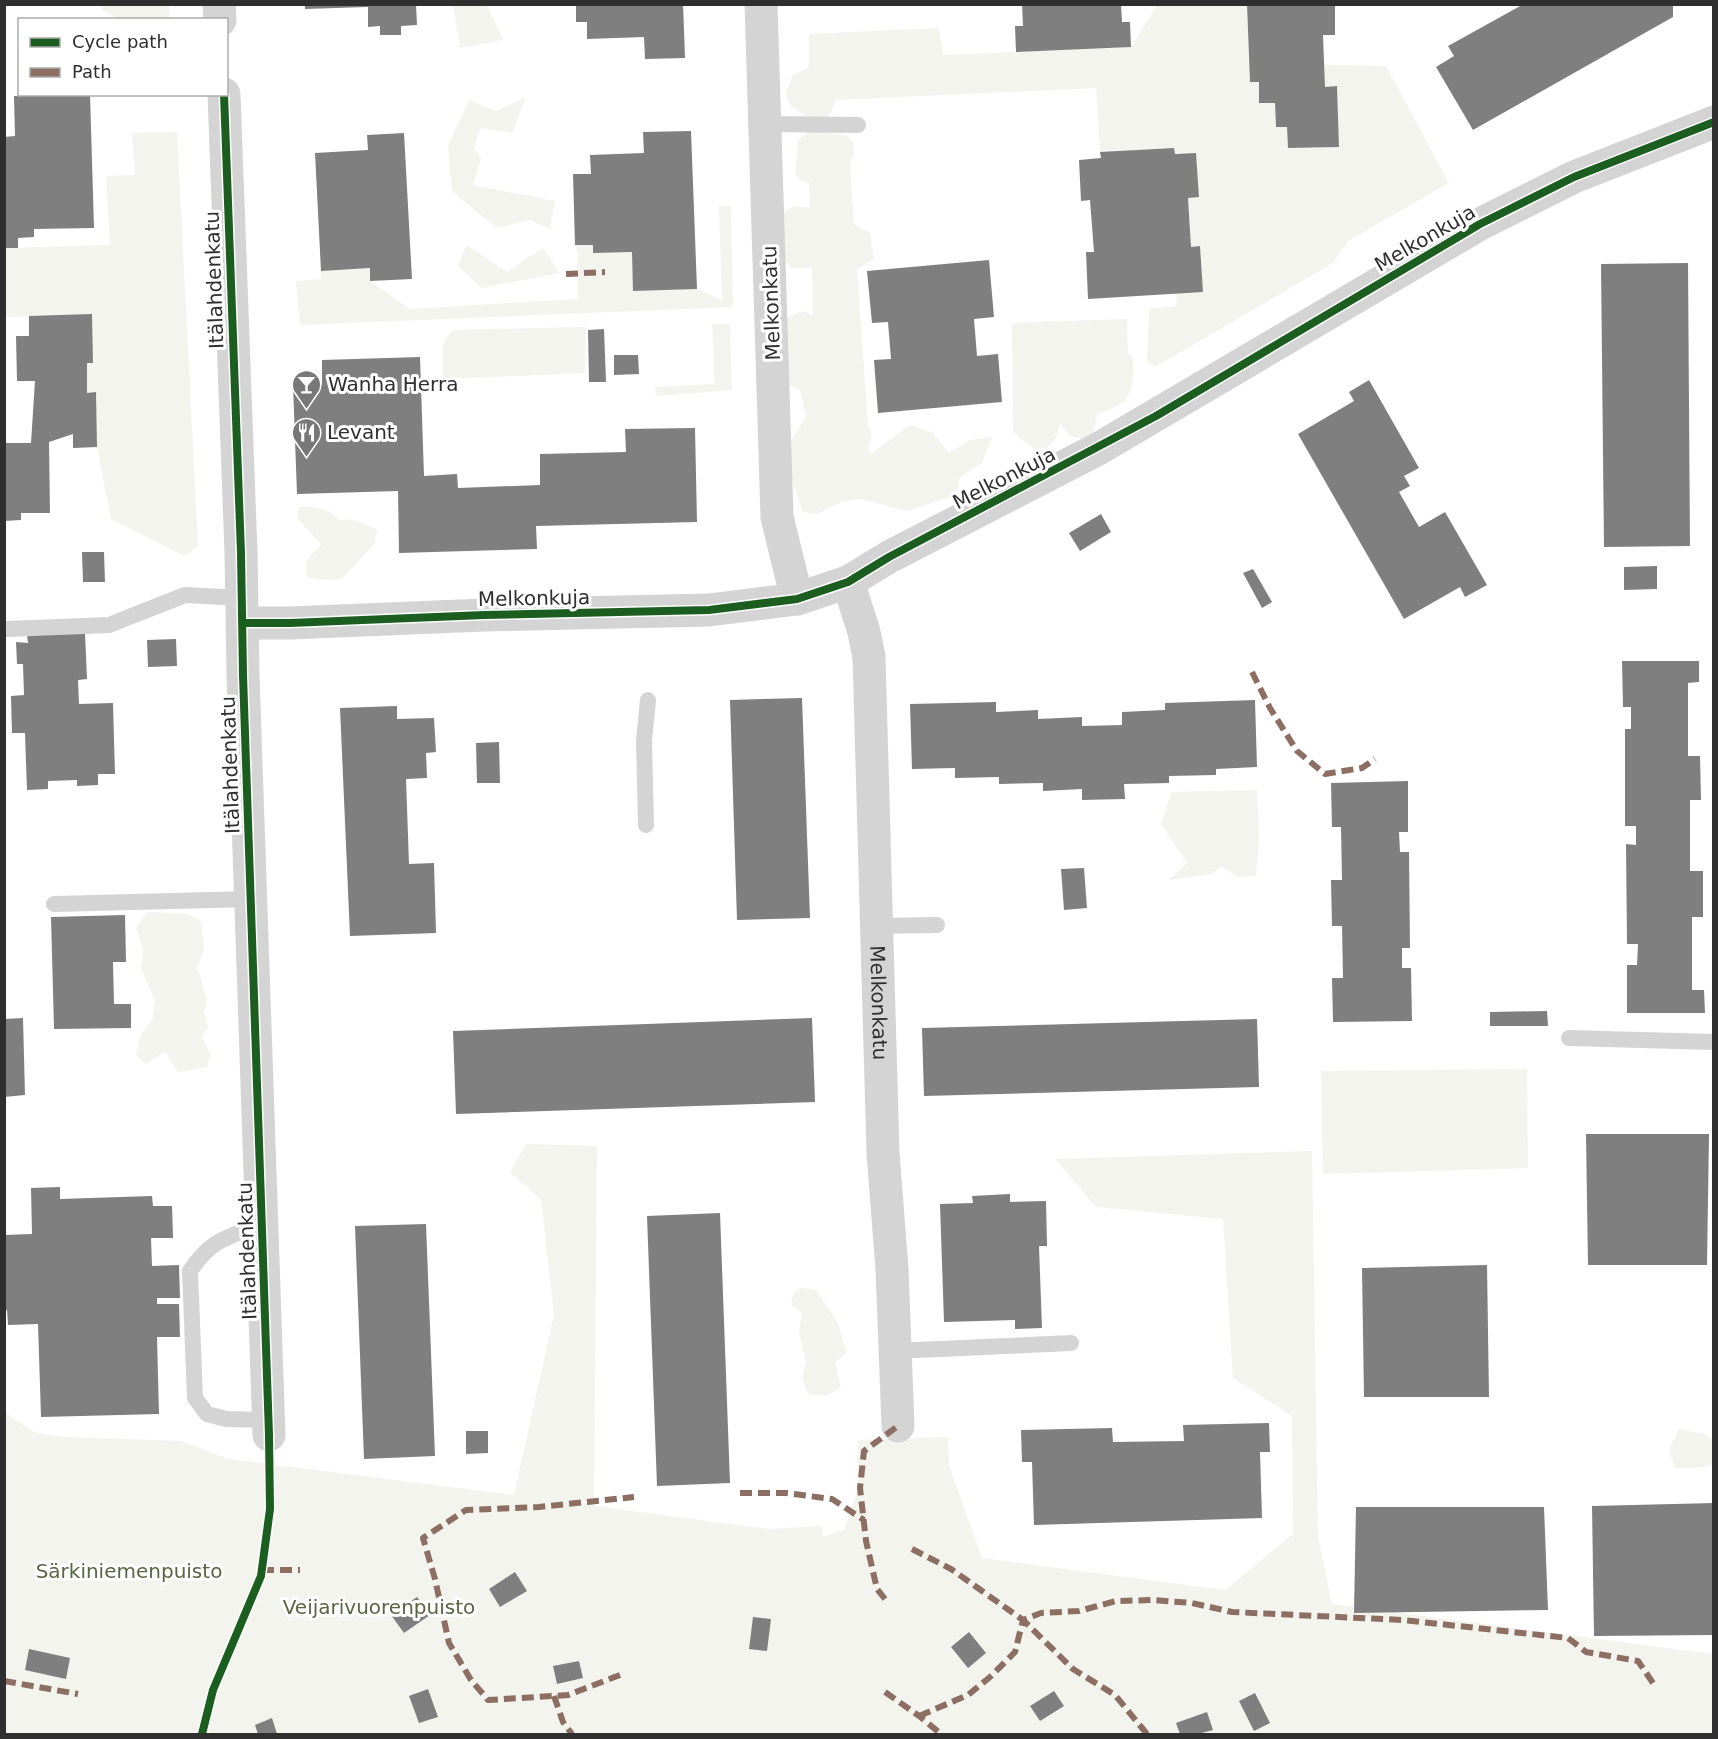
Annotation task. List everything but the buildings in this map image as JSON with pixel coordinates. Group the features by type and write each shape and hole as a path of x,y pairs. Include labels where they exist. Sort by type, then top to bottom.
{"street":[{"name":"Melkonkatu","path":"761,4 777,517 797,598"},
{"name":"Itälahdenkatu","path":"224,96 269,1428"},
{"name":"Melkonkuja","path":"243,610 290,623 709,610 797,598 848,582 889,557 1098,449 1480,224 1574,177 1713,123"},
{"name":"Melkonkatu","path":"848,582 864,632 869,657 882,1142 892,1269 898,1426"}],"lane":[{"path":"765,124 858,125"},
{"path":"7,629 109,625 185,595 243,610"},
{"path":"646,825 644,741 648,700"},
{"path":"54,904 251,899"},
{"path":"876,926 937,925"},
{"path":"1569,1038 1713,1042"},
{"path":"262,1224 217,1241 201,1255 190,1271 195,1398 207,1414 269,1428"},
{"path":"894,1351 1071,1343"}],"green space":[{"path":"102,5 169,5 170,18 118,18 102,10"},
{"path":"453,5 487,5 503,40 460,48"},
{"path":"1157,5 1247,5 1250,81 1259,82 1260,103 1275,103 1276,127 1287,127 1288,148 1339,147 1337,87 1325,87 1324,65 1386,66 1449,183 1348,241 1333,263 1155,367 1147,361 1149,309 1176,306 1177,293 1203,292 1200,246 1191,247 1188,198 1199,196 1196,153 1100,152 1096,88 836,100 828,118 813,121 791,106 786,94 792,76 809,67 809,34 939,28 943,55 1131,47"},
{"path":"526,97 512,133 480,128 474,148 481,158 473,185 555,201 550,229 530,220 496,228 452,191 448,145 469,100 496,111"},
{"path":"810,130 849,136 849,140 853,142 854,155 850,161 854,224 870,233 874,259 857,269 868,426 872,431 870,455 910,425 933,433 949,453 969,440 992,437 982,463 960,477 956,495 907,511 860,499 841,502 818,514 803,512 790,474 790,443 806,416 800,391 782,381 780,320 803,311 813,315 812,268 791,268 785,259 775,218 794,206 810,208 809,183 800,181 795,173 798,141"},
{"path":"177,132 198,546 184,556 111,519 97,447 96,393 87,393 87,363 93,362 92,315 5,317 4,248 110,245 106,176 135,175 132,133"},
{"path":"719,206 731,206 733,307 300,325 296,281 321,279 321,271 370,268 370,281 410,309 578,299 578,255 575,245 593,245 594,253 632,252 634,291 697,289 722,300"},
{"path":"467,245 507,272 543,248 560,273 481,288 458,266"},
{"path":"1127,319 1128,354 1132,356 1133,367 1132,386 1129,394 1118,406 1098,413 1092,436 1085,440 1070,436 1060,423 1056,438 1047,448 1036,448 1028,445 1013,432 1012,323"},
{"path":"712,324 730,324 732,390 656,396 655,387 715,384"},
{"path":"586,327 585,373 443,379 443,344 452,330"},
{"path":"299,507 321,509 331,513 339,520 354,520 367,525 377,530 375,543 342,579 308,578 308,559 322,545 297,518"},
{"path":"1257,790 1259,839 1256,876 1238,877 1221,866 1211,874 1169,880 1187,863 1161,824 1172,792"},
{"path":"147,912 188,914 201,922 204,948 197,969 207,999 204,1011 208,1028 201,1037 211,1054 207,1067 179,1072 166,1051 146,1064 136,1055 141,1034 153,1019 155,1000 141,969 143,950 136,928"},
{"path":"1527,1069 1528,1168 1323,1174 1321,1071"},
{"name":"Veijarivuorenpuisto","path":"526,1144 597,1146 594,1506 768,1529 822,1526 825,1536 844,1530 858,1490 858,1440 948,1437 949,1465 982,1558 1225,1590 1293,1534 1292,1416 1233,1378 1223,1219 1096,1207 1055,1159 1312,1151 1318,1537 1332,1604 1713,1654 1713,1734 5,1734 4,1412 36,1433 65,1437 181,1441 228,1459 514,1495 554,1315 541,1200 510,1172"},
{"path":"800,1288 816,1290 838,1323 846,1352 835,1363 841,1387 827,1396 808,1394 802,1377 806,1361 799,1332 802,1313 791,1304 794,1292"},
{"path":"1679,1429 1705,1434 1713,1440 1713,1465 1675,1468 1669,1450"}],"marked path":[{"path":"566,274 605,272"},
{"path":"1252,672 1270,708 1297,751 1325,774 1362,768 1375,759"},
{"path":"885,1599 877,1589 866,1541 860,1488 864,1451 898,1426"},
{"path":"740,1493 786,1493 832,1499 864,1520"},
{"path":"620,1675 568,1695 488,1700 471,1680 449,1643 423,1538 466,1510 539,1507 634,1497"},
{"path":"912,1549 951,1569 1023,1620 1015,1652 990,1677 968,1695 919,1716"},
{"path":"262,1570 300,1570"},
{"path":"1147,1734 1115,1695 1073,1669 1023,1620 1041,1613 1079,1611 1116,1601 1153,1600 1192,1603 1232,1612 1403,1620 1568,1638 1586,1652 1638,1661 1655,1686"},
{"path":"4,1681 78,1694"},
{"path":"885,1692 941,1734"},
{"path":"554,1696 563,1722 572,1734"}],"cycle path":[{"path":"202,1734 213,1690 261,1576 270,1509 241,553 224,96"},
{"path":"243,623 709,610 797,599 848,582 889,557 1156,416 1480,224 1574,177 1714,122"}],"place":[{"name":"Wanha Herra","path":"307,410"},
{"name":"Levant","path":"306,458"}],"park label":[{"name":"Särkiniemenpuisto","path":"129,1571"}]}
